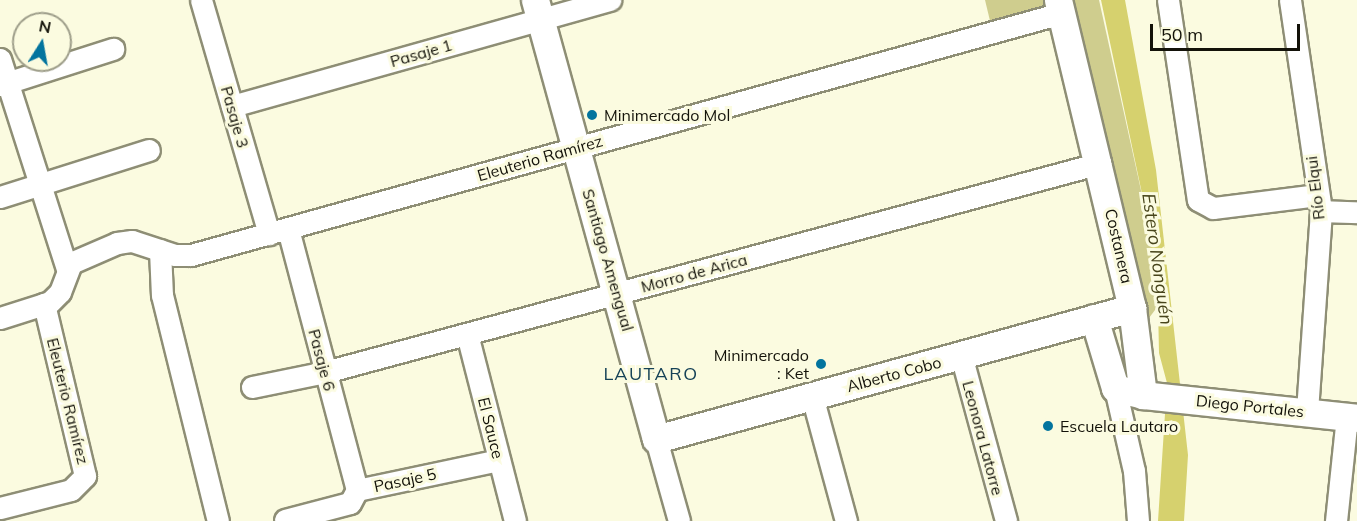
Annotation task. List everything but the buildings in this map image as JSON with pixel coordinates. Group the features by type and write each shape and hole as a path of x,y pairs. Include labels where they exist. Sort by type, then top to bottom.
{"street":[{"name":"Pasaje 3","path":"201,0 232,106 278,232"},
{"name":"Pasaje 1","path":"232,106 538,10 610,0"},
{"path":"1168,0 1198,200 1213,208 1319,203 1357,212"},
{"name":"Río Elqui","path":"1290,0 1319,203 1307,413"},
{"name":"Eleuterio Ramírez","path":"67,269 78,258 117,243 132,241 175,255 192,255 576,148 1060,7"},
{"name":"Costanera","path":"1060,7 1100,164 1154,396"},
{"name":"Santiago Amengual","path":"538,10 618,294 678,521"},
{"path":"4,84 113,50"},
{"path":"0,59 4,84 67,269 60,292 44,304 0,318"},
{"path":"0,197 149,150"},
{"name":"Morro de Arica","path":"252,387 325,372 1100,164"},
{"name":"Pasaje 6","path":"278,232 325,372 357,490"},
{"path":"160,250 162,295 218,521"},
{"name":"Eleuterio Ramírez","path":"0,508 71,489 85,476 44,304"},
{"name":"Alberto Cobo","path":"656,439 1132,308"},
{"path":"1094,318 1115,388 1134,471 1138,521"},
{"name":"El Sauce","path":"467,334 515,521"},
{"name":"Leonora Latorre","path":"960,355 1006,521"},
{"path":"1115,388 1154,396"},
{"path":"812,396 846,521"},
{"name":"Diego Portales","path":"1154,396 1352,418"},
{"path":"1336,521 1352,418"},
{"name":"Pasaje 5","path":"285,520 350,503 357,490 499,460"}],"shaded area":[{"path":"985,0 1048,0 1049,7 991,25"},
{"path":"1067,0 1099,0 1148,222 1158,306 1146,322"}],"water":[{"name":"Estero Nonguén","path":"1101,0 1125,0 1156,170 1188,455 1184,521 1158,521 1167,383 1159,353 1158,306 1148,222"}],"place":[{"name":"Minimercado Mol","path":"592,115"},
{"name":"Minimercado : Ket","path":"821,364"},
{"name":"Escuela Lautaro","path":"1048,426"}],"district":[{"name":"LAUTARO","path":"651,374"}]}
